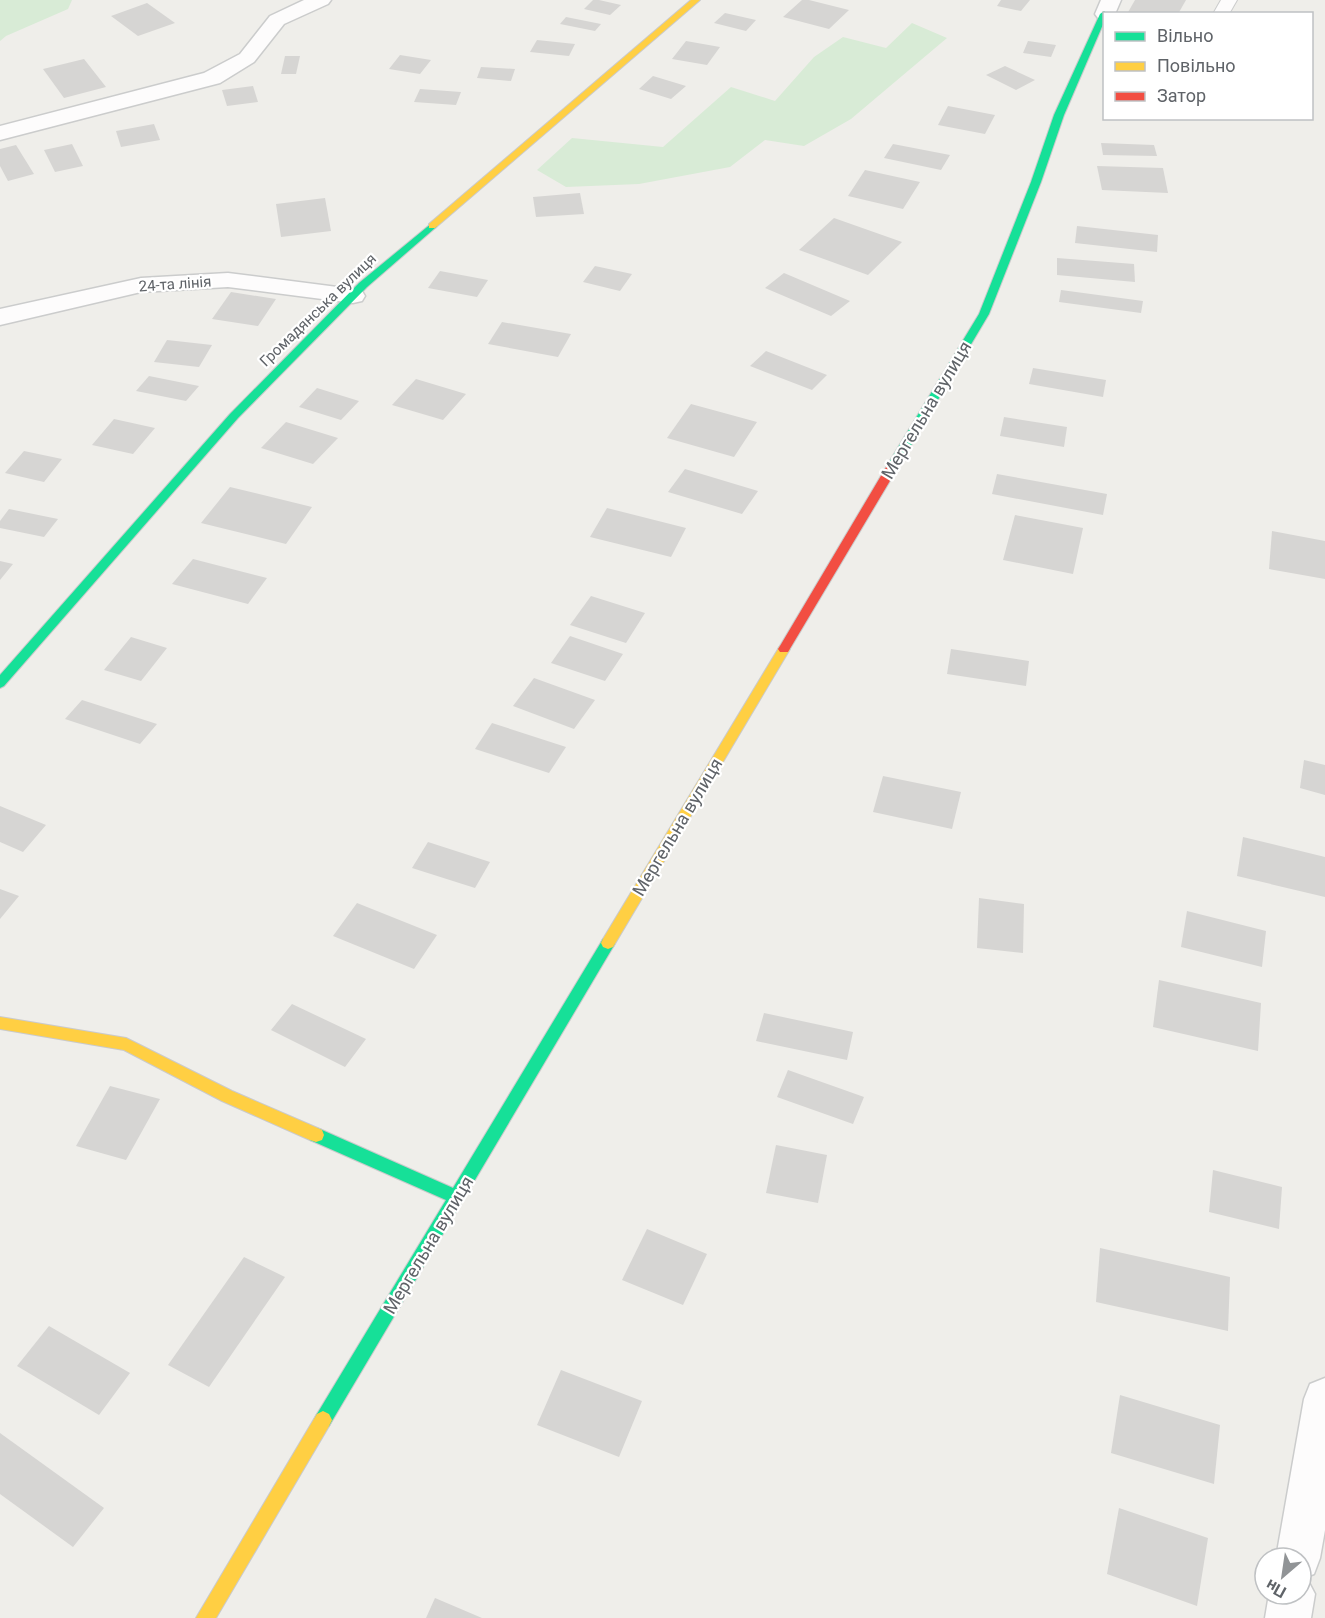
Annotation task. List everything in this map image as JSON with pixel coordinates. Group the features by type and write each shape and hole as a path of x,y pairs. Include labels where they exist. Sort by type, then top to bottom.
{"street":[{"path":"0,133 212,78 247,58 277,20 321,0"},
{"name":"Громадянська вулиця","path":"0,683 234,416 353,296 696,0"},
{"name":"Мергельна вулиця","path":"205,1618 984,314 1036,182 1059,115 1103,18"},
{"name":"24-та лінія","path":"0,317 152,284 228,280 353,296"},
{"path":"0,1023 126,1044 227,1096 456,1197"},
{"path":"1300,1546 1325,1399"}],"green space":[{"path":"0,0 72,0 68,9 6,36 0,41"},
{"path":"912,23 947,38 851,119 804,146 765,140 730,167 639,184 566,187 537,170 572,138 663,147 731,87 775,101 814,57 843,37 886,48"}],"building":[{"path":"593,0 621,5 610,15 584,9"},
{"path":"802,0 849,10 829,29 783,17"},
{"path":"1001,0 1030,0 1021,11 997,6"},
{"path":"1135,0 1186,0 1179,12 1128,12"},
{"path":"147,3 175,23 138,36 111,16"},
{"path":"725,13 756,20 746,31 714,23"},
{"path":"566,17 601,24 595,31 560,24"},
{"path":"537,40 575,44 569,56 530,52"},
{"path":"686,41 720,47 707,65 672,59"},
{"path":"1028,41 1056,45 1051,57 1023,53"},
{"path":"400,55 431,60 420,74 389,69"},
{"path":"285,56 300,56 296,74 281,74"},
{"path":"84,59 106,87 64,98 43,69"},
{"path":"1005,66 1035,80 1016,90 986,75"},
{"path":"481,67 515,69 511,81 477,78"},
{"path":"653,76 686,86 671,99 639,89"},
{"path":"253,86 258,102 227,106 222,90"},
{"path":"420,89 461,92 456,105 414,102"},
{"path":"948,106 995,115 985,134 938,125"},
{"path":"154,124 160,140 121,147 116,131"},
{"path":"1101,143 1154,145 1157,156 1103,155"},
{"path":"72,144 83,166 55,172 44,150"},
{"path":"893,144 950,155 941,170 884,158"},
{"path":"16,145 34,174 8,181 0,166 0,149"},
{"path":"1097,166 1163,168 1168,193 1102,190"},
{"path":"865,170 920,182 903,209 848,196"},
{"path":"580,193 584,214 536,217 533,197"},
{"path":"325,198 331,231 281,237 276,204"},
{"path":"834,218 902,242 868,275 799,250"},
{"path":"1077,226 1158,235 1157,252 1075,243"},
{"path":"1057,258 1134,264 1135,282 1057,275"},
{"path":"595,266 632,274 620,291 583,282"},
{"path":"440,271 488,280 477,297 428,288"},
{"path":"784,273 850,301 831,316 765,288"},
{"path":"1061,290 1143,301 1141,313 1059,302"},
{"path":"231,292 276,299 258,326 212,319"},
{"path":"502,322 571,334 558,357 488,344"},
{"path":"167,340 212,345 199,367 154,362"},
{"path":"766,351 827,375 812,390 750,366"},
{"path":"1033,368 1106,380 1103,397 1029,384"},
{"path":"149,376 199,386 186,401 136,391"},
{"path":"416,379 466,394 443,420 392,405"},
{"path":"317,388 359,401 341,420 299,407"},
{"path":"691,404 757,422 734,457 667,438"},
{"path":"1004,417 1067,427 1064,447 1000,436"},
{"path":"114,419 155,428 133,454 92,445"},
{"path":"286,422 338,438 313,464 261,448"},
{"path":"24,451 62,459 44,482 5,473"},
{"path":"685,469 758,491 742,514 668,492"},
{"path":"997,474 1107,494 1103,515 992,494"},
{"path":"230,487 312,507 286,544 201,523"},
{"path":"607,508 686,528 671,557 590,537"},
{"path":"9,509 58,519 44,537 0,528 0,521"},
{"path":"1015,515 1083,528 1073,574 1003,560"},
{"path":"1272,531 1325,541 1325,579 1269,569"},
{"path":"193,559 267,578 248,604 172,584"},
{"path":"0,561 13,564 0,580"},
{"path":"591,596 645,613 626,643 570,625"},
{"path":"570,636 623,654 605,681 551,663"},
{"path":"131,637 167,648 141,681 104,670"},
{"path":"951,649 1029,661 1026,686 947,674"},
{"path":"534,678 595,700 574,729 513,706"},
{"path":"82,700 157,724 140,744 65,719"},
{"path":"492,723 566,747 549,773 475,749"},
{"path":"1304,760 1325,765 1325,795 1300,788"},
{"path":"883,776 961,792 952,829 873,812"},
{"path":"0,806 46,825 23,852 0,842"},
{"path":"1243,837 1325,857 1325,897 1237,876"},
{"path":"428,842 490,862 475,888 412,868"},
{"path":"0,889 19,896 0,919"},
{"path":"979,898 1024,904 1023,953 977,948"},
{"path":"357,903 437,935 414,969 333,936"},
{"path":"1187,911 1266,931 1262,967 1181,947"},
{"path":"1159,980 1261,1003 1258,1051 1153,1027"},
{"path":"292,1004 366,1039 345,1067 271,1030"},
{"path":"764,1013 853,1032 847,1060 756,1041"},
{"path":"788,1070 864,1097 853,1124 777,1097"},
{"path":"110,1086 160,1099 126,1160 76,1146"},
{"path":"776,1145 827,1155 818,1203 766,1193"},
{"path":"1213,1170 1282,1187 1279,1229 1209,1212"},
{"path":"647,1229 707,1254 683,1305 622,1280"},
{"path":"1100,1248 1230,1277 1228,1331 1096,1302"},
{"path":"244,1257 285,1277 209,1387 168,1365"},
{"path":"49,1326 130,1373 99,1415 17,1366"},
{"path":"561,1370 642,1401 619,1457 537,1425"},
{"path":"1120,1395 1220,1425 1214,1484 1111,1453"},
{"path":"0,1433 104,1508 73,1547 0,1494"},
{"path":"1119,1508 1208,1538 1197,1606 1107,1574"},
{"path":"435,1598 482,1618 426,1618"}],"traffic: fast":[{"path":"894,464 984,314 1036,182 1059,115 1103,16"},
{"path":"0,683 234,416 363,285 432,226"},
{"path":"323,1420 608,943"},
{"path":"316,1135 456,1197"}],"traffic: slow":[{"path":"432,226 696,0"},
{"path":"608,943 784,649"},
{"path":"0,1023 126,1044 227,1096 316,1135"},
{"path":"205,1618 323,1420"}],"traffic: jam":[{"path":"784,649 894,464"}]}
